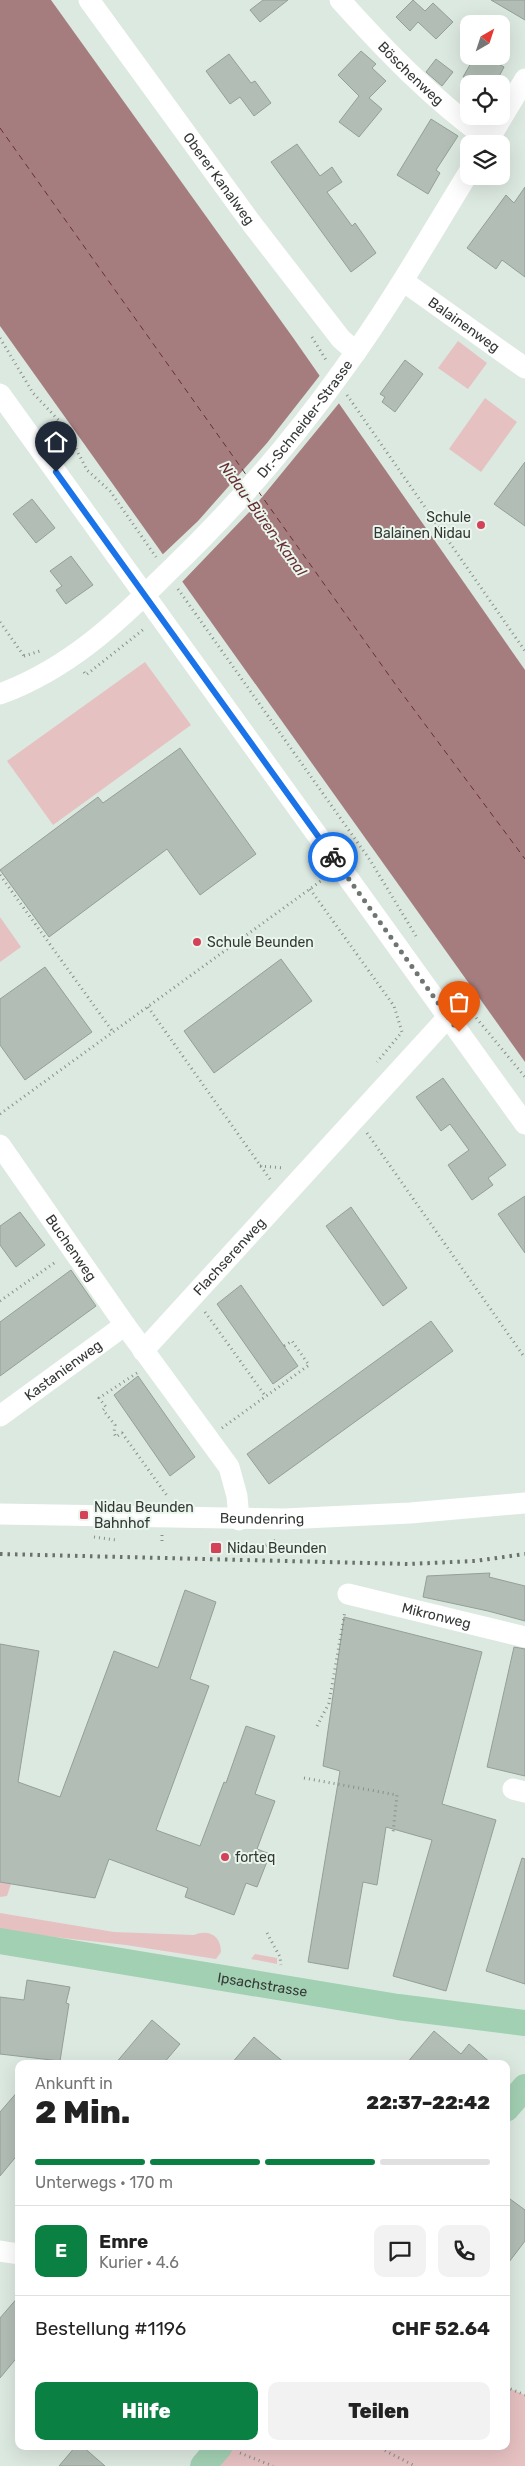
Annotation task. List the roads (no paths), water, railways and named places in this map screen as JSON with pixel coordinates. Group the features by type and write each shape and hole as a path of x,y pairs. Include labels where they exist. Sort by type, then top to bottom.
{"main road":[{"name":"Ipsachstrasse","path":"0,1941 398,2007 525,2023"},
{"path":"203,2466 223,2450"}],"street":[{"name":"Oberer Kanalweg","path":"89,0 252,224 341,339 356,352"},
{"name":"Böschenweg","path":"340,0 368,32 457,117 480,135"},
{"path":"491,135 525,78"},
{"name":"Dr.-Schneider-Strasse","path":"0,694 33,681 53,670 94,642 206,536 284,448 356,352 403,281 461,185"},
{"name":"Balainenweg","path":"403,281 525,368"},
{"path":"0,394 525,1124"},
{"name":"Flachserenweg","path":"148,1356 193,1296 282,1196 448,1017"},
{"name":"Buchenweg","path":"0,1145 148,1356"},
{"name":"Kastanienweg","path":"0,1416 125,1325"},
{"path":"148,1356 229,1467 237,1496 239,1520"},
{"name":"Beundenring","path":"0,1514 239,1520 410,1513 525,1503"},
{"name":"Mikronweg","path":"348,1594 525,1637"},
{"path":"0,2251 15,2253"}],"water":[{"name":"Nidau-Büren-Kanal","path":"0,0 51,0 294,339 525,670 525,1062 0,326"}],"railway":[{"path":"0,1554 408,1564 475,1561 525,1554"}],"place":[{"name":"Schule Balainen Nidau","path":"481,525"},
{"name":"Schule Beunden","path":"197,942"},
{"name":"Nidau Beunden Bahnhof","path":"84,1515"},
{"name":"Nidau Beunden","path":"216,1548"},
{"name":"forteq","path":"225,1857"}]}
